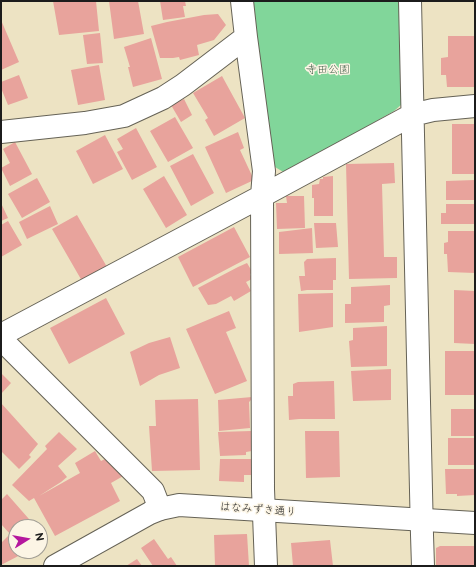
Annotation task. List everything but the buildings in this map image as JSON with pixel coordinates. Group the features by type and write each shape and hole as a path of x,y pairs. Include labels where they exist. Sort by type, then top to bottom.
{"street":[{"path":"242,1 264,171 262,196 263,489 266,566"},
{"path":"410,1 423,566"},
{"path":"1,132 85,123 124,116 162,98 183,85 246,37"},
{"path":"1,335 412,115 433,110 475,106"},
{"path":"1,339 153,491 160,509"},
{"name":"はなみずき通り","path":"55,566 150,513 179,505 475,523"}],"green space":[{"name":"寺田公園","path":"250,1 399,1 402,104 394,111 285,173 270,164"}]}
